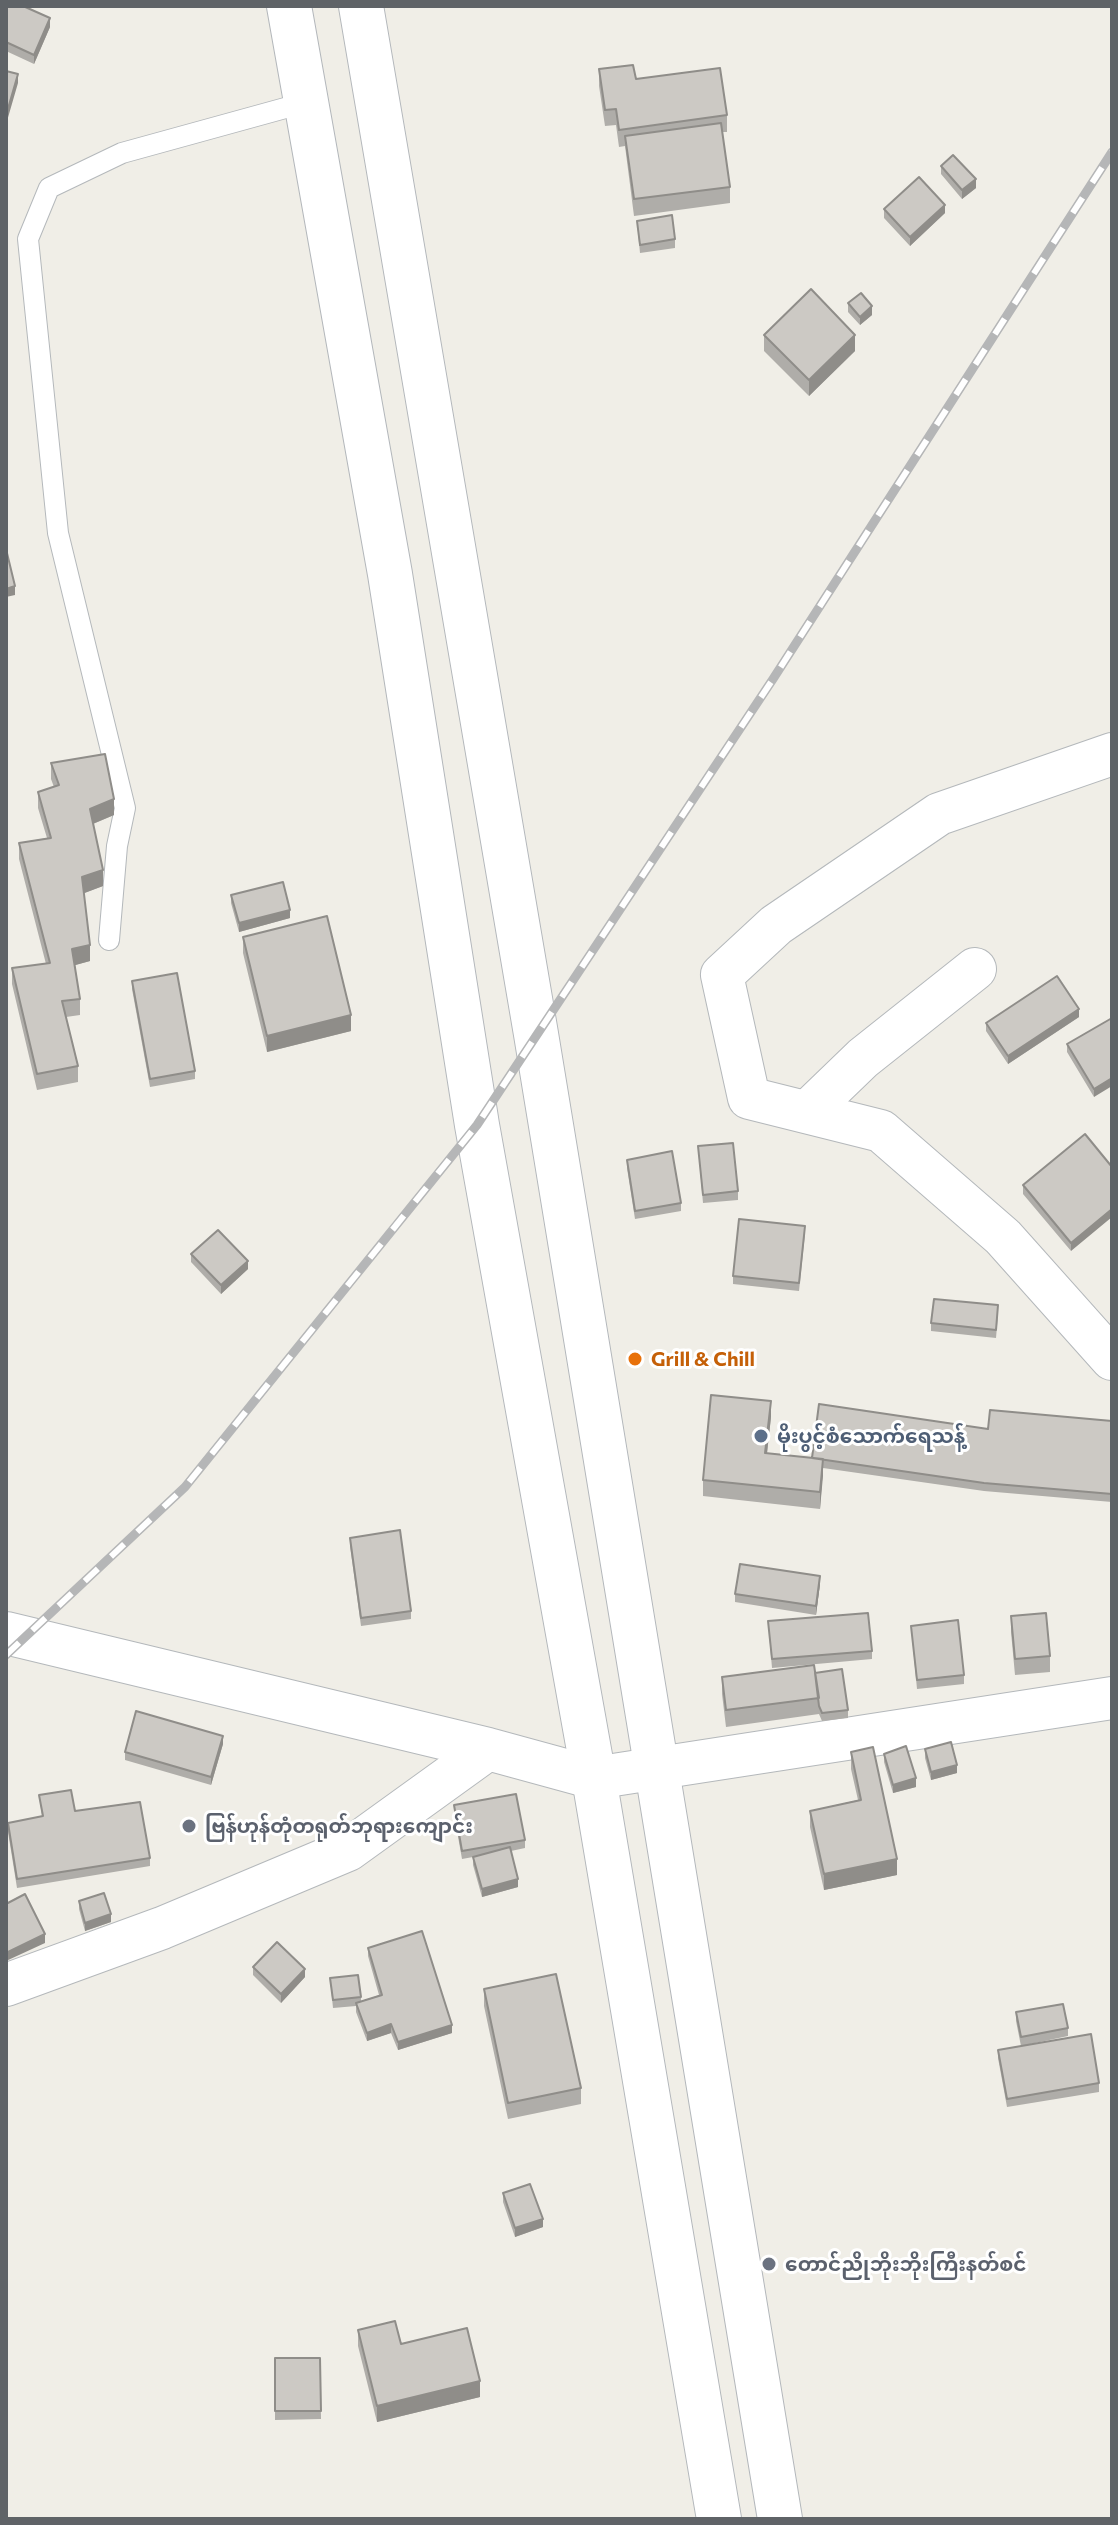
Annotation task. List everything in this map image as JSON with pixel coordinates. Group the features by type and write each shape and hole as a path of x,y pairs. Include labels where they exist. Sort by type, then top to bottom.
{"main road":[{"path":"289,6 390,574 477,1125 594,1778 719,2519"},
{"path":"361,6 658,1767 780,2519"}],"street":[{"path":"1112,754 939,814 776,925 722,975 749,1098 881,1131 1003,1237 1112,1359"},
{"path":"807,1112 863,1058 975,969"},
{"path":"6,1633 488,1749 594,1778 1112,1698"},
{"path":"6,1985 162,1928 348,1850 488,1749"}],"lane":[{"path":"109,940 117,846 125,808 58,533 28,239 49,188 122,153 307,102"}],"building":[{"path":"6,6 23,6 50,18 34,55 6,42"},
{"path":"633,65 636,79 720,68 727,115 619,130 616,109 605,110 599,69"},
{"path":"6,71 18,74 7,112 6,112"},
{"path":"721,123 730,187 634,199 625,136"},
{"path":"953,155 976,179 962,190 941,166"},
{"path":"919,177 945,205 910,237 884,209"},
{"path":"672,215 675,239 640,245 637,221"},
{"path":"811,289 855,335 809,380 764,335"},
{"path":"861,293 872,306 860,317 848,303"},
{"path":"6,549 15,586 6,589"},
{"path":"105,754 114,799 90,809 103,870 82,877 90,945 72,949 80,999 62,1001 78,1066 37,1074 12,968 50,963 19,843 51,838 38,792 59,785 51,763"},
{"path":"283,882 290,910 239,923 231,895"},
{"path":"327,916 351,1015 267,1036 243,937"},
{"path":"177,973 195,1071 150,1079 132,981"},
{"path":"1057,976 1079,1009 1008,1056 986,1023"},
{"path":"1112,1018 1112,1078 1094,1089 1067,1044"},
{"path":"1085,1134 1112,1167 1112,1209 1071,1243 1023,1185"},
{"path":"733,1143 738,1191 703,1195 698,1146"},
{"path":"672,1151 681,1203 635,1211 627,1160"},
{"path":"739,1219 805,1226 799,1283 733,1276"},
{"path":"218,1230 248,1261 221,1285 191,1254"},
{"path":"934,1299 998,1305 996,1330 931,1323"},
{"path":"711,1395 771,1401 765,1453 823,1459 820,1492 703,1480"},
{"path":"819,1404 988,1429 990,1410 1112,1421 1112,1494 984,1483 812,1458"},
{"path":"400,1530 411,1611 361,1618 350,1538"},
{"path":"740,1564 820,1576 816,1606 735,1594"},
{"path":"868,1613 872,1651 772,1659 768,1621"},
{"path":"1046,1613 1050,1656 1015,1659 1011,1616"},
{"path":"958,1620 964,1675 917,1680 911,1626"},
{"path":"814,1665 819,1698 726,1710 722,1677"},
{"path":"842,1669 848,1710 822,1713 815,1673"},
{"path":"136,1711 223,1736 211,1777 125,1752"},
{"path":"951,1742 957,1765 931,1772 925,1749"},
{"path":"906,1746 916,1778 893,1785 884,1754"},
{"path":"873,1747 897,1859 824,1874 810,1811 861,1800 851,1752"},
{"path":"71,1790 75,1811 140,1802 150,1858 17,1879 8,1823 43,1816 39,1795"},
{"path":"516,1794 525,1840 462,1851 454,1805"},
{"path":"510,1847 518,1879 482,1889 473,1857"},
{"path":"104,1893 111,1914 85,1923 79,1901"},
{"path":"25,1894 45,1934 6,1953 6,1904"},
{"path":"422,1931 452,2025 398,2042 391,2024 367,2033 356,2003 382,1995 368,1948"},
{"path":"277,1942 305,1969 281,1994 253,1967"},
{"path":"556,1974 581,2088 508,2103 484,1989"},
{"path":"358,1975 361,1997 333,2000 330,1978"},
{"path":"1063,2004 1068,2028 1021,2037 1016,2012"},
{"path":"1091,2034 1099,2083 1007,2099 998,2050"},
{"path":"530,2184 543,2219 515,2228 503,2193"},
{"path":"395,2321 401,2344 467,2328 480,2381 377,2406 358,2330"},
{"path":"275,2358 320,2358 321,2411 275,2411"}],"railway":[{"path":"6,1655 185,1487 477,1125 773,679 1112,152"}],"place":[{"name":"Grill & Chill","path":"635,1359"},
{"name":"မိုးပွင့်စံသောက်ရေသန့်","path":"761,1436"},
{"name":"ဗြန်ဟုန်တုံတရုတ်ဘုရားကျောင်း","path":"189,1826"},
{"name":"တောင်ညိုဘိုးဘိုးကြီးနတ်စင်","path":"769,2264"}]}
